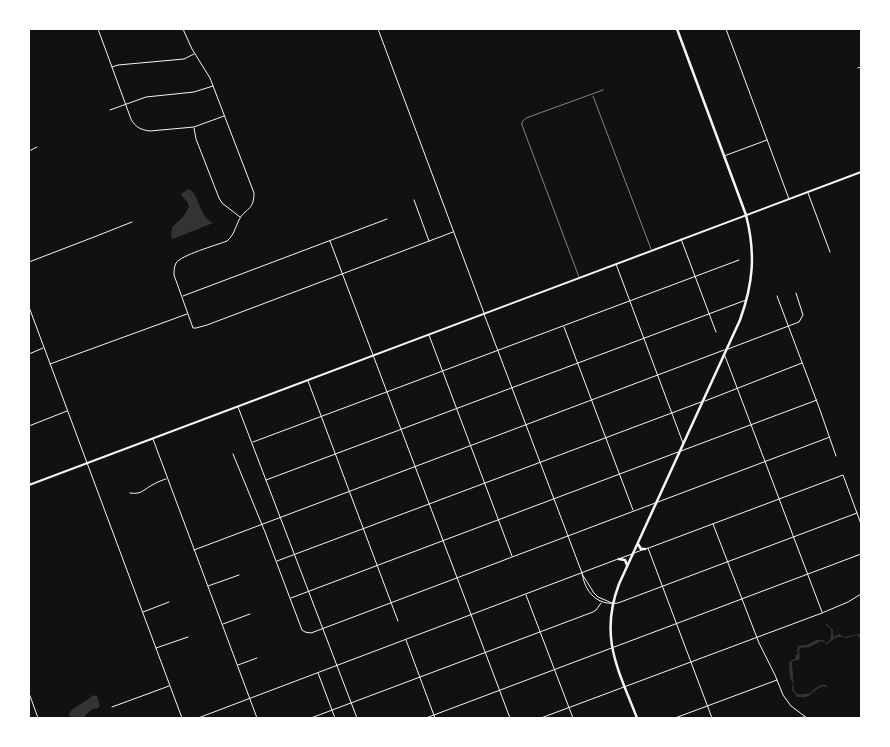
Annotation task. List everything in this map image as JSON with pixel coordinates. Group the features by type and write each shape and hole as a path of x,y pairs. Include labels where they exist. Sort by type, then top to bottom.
{"main road":[{"path":"637,718 616,664 612,648 610,627 613,604 633,554 740,320 747,300 752,272 750,228 746,215 677,29"},
{"path":"29,484 861,172"},
{"path":"638,544 641,549 646,549"},
{"path":"619,559 625,560 628,566"}],"street":[{"path":"98,29 125,104 134,124 138,128 144,130 194,127 225,116"},
{"path":"184,29 194,54 206,70 214,86 254,193 252,204 241,217 232,237 227,241 183,258 176,264 174,275 193,328 453,232"},
{"path":"378,29 586,587 590,593 597,600 609,605 618,603 857,513"},
{"path":"726,29 789,199"},
{"path":"112,67 184,58 194,54"},
{"path":"110,110 146,97 194,92 214,86"},
{"path":"194,127 196,139 219,198 222,203 241,217"},
{"path":"724,156 767,140"},
{"path":"29,150 37,147"},
{"path":"808,192 830,252"},
{"path":"414,200 429,241"},
{"path":"252,204 257,205"},
{"path":"182,296 388,219"},
{"path":"29,262 132,222"},
{"path":"681,239 716,332"},
{"path":"330,241 510,718"},
{"path":"252,443 739,260"},
{"path":"616,264 683,444"},
{"path":"194,550 799,322 802,318 802,311 796,293"},
{"path":"776,296 817,400 836,456"},
{"path":"266,480 747,300"},
{"path":"29,307 182,718"},
{"path":"50,364 188,314"},
{"path":"564,326 633,511"},
{"path":"428,335 512,557"},
{"path":"29,354 44,348"},
{"path":"724,355 822,613"},
{"path":"276,561 802,363"},
{"path":"308,380 398,621"},
{"path":"290,598 817,400"},
{"path":"238,406 356,718"},
{"path":"29,426 67,411"},
{"path":"234,454 302,630 311,633 830,437"},
{"path":"152,438 257,718"},
{"path":"198,718 843,475 861,524"},
{"path":"130,493 142,492 167,478"},
{"path":"713,524 757,637 786,700 807,718"},
{"path":"646,549 712,718"},
{"path":"426,718 861,554"},
{"path":"582,573 598,597 613,604"},
{"path":"208,587 239,575"},
{"path":"526,594 573,718"},
{"path":"541,718 822,613 861,594"},
{"path":"142,612 169,602"},
{"path":"311,718 593,612 601,602"},
{"path":"222,624 250,614"},
{"path":"156,648 188,637"},
{"path":"406,640 435,718"},
{"path":"237,665 257,658"},
{"path":"318,673 335,718"},
{"path":"675,718 777,680"},
{"path":"112,708 170,686"},
{"path":"29,693 38,718"},
{"path":"799,718 804,716"}],"lane":[{"path":"579,278 522,122 526,118 603,90"},
{"path":"592,94 651,251"}],"shaded area":[{"path":"189,189 193,192 204,215 213,223 173,239 171,238 172,227 183,217 189,207 181,195"},
{"path":"826,623 833,630 833,637 839,634 844,637 858,634 861,635 861,640 857,635 846,638 838,637 827,644 821,641 810,647 800,648 799,660 792,663 796,693 811,693 822,685 826,685 828,688 822,687 809,696 797,697 794,691 793,694 789,662 796,658 798,646 807,645 816,640 823,640 826,643 829,640 831,629"},
{"path":"93,695 97,696 100,705 98,708 91,710 83,718 72,718 69,715 72,710"}]}
